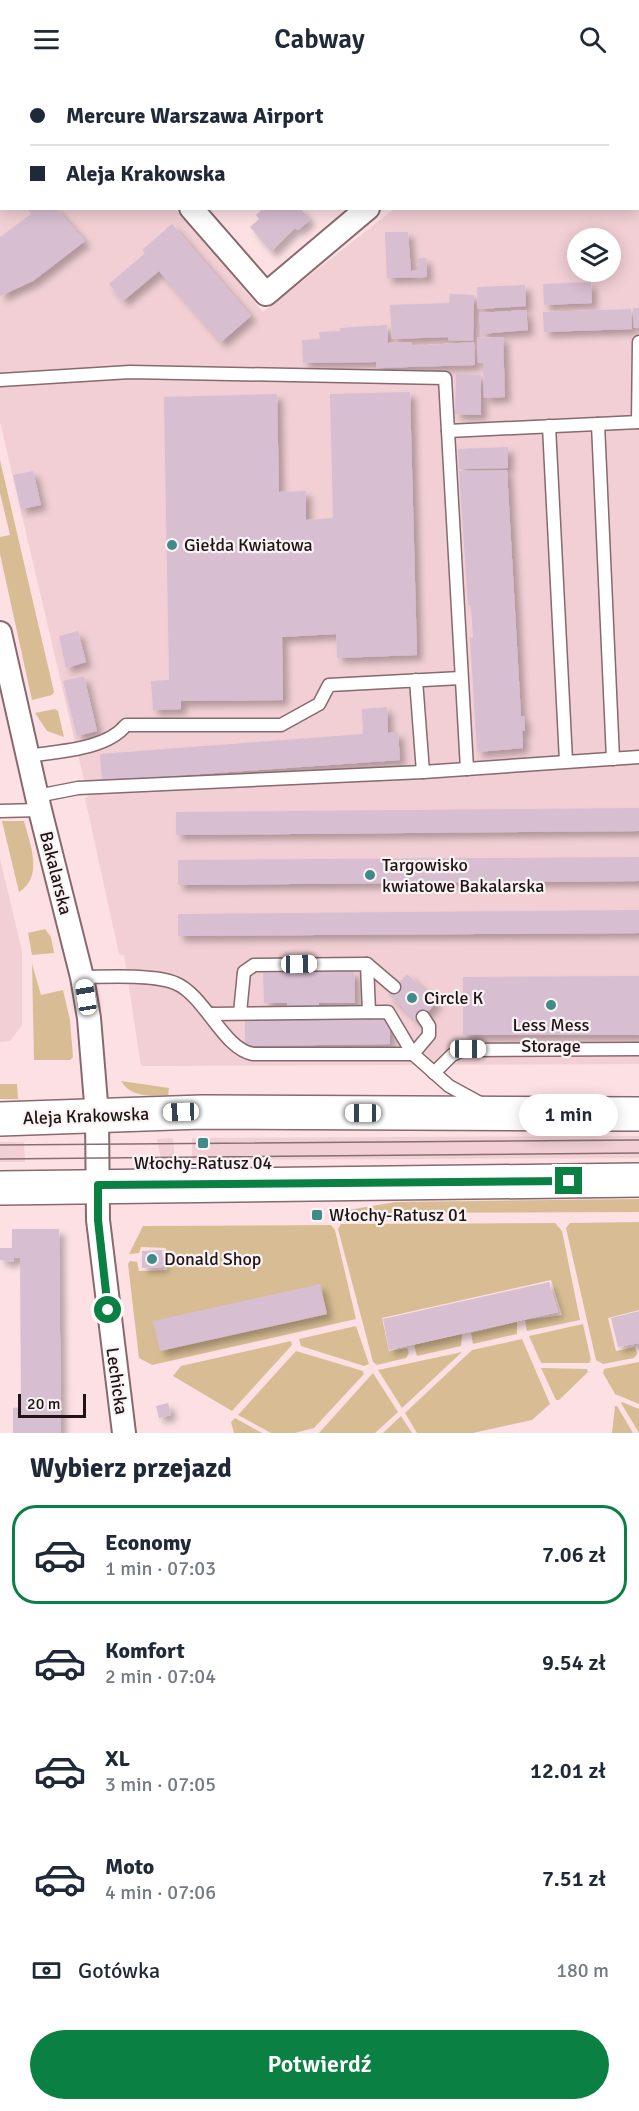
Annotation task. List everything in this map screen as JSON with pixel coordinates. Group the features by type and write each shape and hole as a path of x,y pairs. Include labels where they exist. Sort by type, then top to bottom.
{"main road":[{"name":"Aleja Krakowska","path":"0,1119 202,1112 639,1114"},
{"path":"0,1188 639,1180"}],"street":[{"path":"193,210 266,294 366,210"},
{"name":"Bakalarska","path":"0,633 82,976 89,1018 98,1115"},
{"name":"Lechicka","path":"98,1115 98,1185 105,1290 124,1433"}],"lane":[{"path":"448,430 638,422 639,342"},
{"path":"0,380 130,372 445,378 467,769"},
{"path":"598,424 613,759"},
{"path":"549,426 566,761"},
{"path":"28,756 102,741 120,733 126,725 280,725 319,704 329,685 461,678"},
{"path":"416,680 423,772"},
{"path":"0,811 39,803 78,788 423,772 639,757"},
{"path":"366,964 369,1012"},
{"path":"240,1013 244,972 250,967 366,964 394,987"},
{"path":"82,976 176,983 189,992 245,1053 413,1054"},
{"path":"209,1014 388,1012 413,1054 434,1073 449,1086 502,1114"},
{"path":"413,1054 429,1035 429,1026 423,1017"},
{"path":"434,1073 452,1055 463,1050 639,1048"}],"shaded area":[{"path":"0,210 176,210 263,312 393,210 639,210 639,1064 141,1066 124,955 119,954 85,798 88,797 0,422"},
{"path":"0,460 54,692 52,695 32,700 0,554 0,537 10,535 0,493"},
{"path":"55,709 58,711 64,737 47,731 35,713"},
{"path":"2,821 24,821 32,850 31,878 27,886 19,892"},
{"path":"0,859 22,951 22,1025 10,1041 0,1042"},
{"path":"45,929 51,937 54,953 32,955 28,933"},
{"path":"32,964 41,995 63,990 70,1020 73,1057 70,1060 34,1060"},
{"path":"121,1081 169,1088 168,1095 136,1093 125,1087"},
{"path":"0,1084 17,1084 18,1099 0,1099"},
{"path":"639,1136 639,1158 192,1160 192,1138"},
{"path":"173,1138 175,1162 161,1160 157,1139"},
{"path":"0,1142 24,1142 25,1162 0,1162"},
{"path":"639,1199 639,1212 342,1213 342,1211 396,1202"},
{"path":"639,1222 639,1310 608,1318 616,1351 635,1347 637,1354 634,1358 603,1364 596,1360 566,1228 570,1223"},
{"path":"555,1223 562,1231 580,1320 527,1331 525,1320 562,1315 551,1280 382,1318 389,1351 407,1348 409,1353 406,1358 377,1365 373,1362 338,1229 341,1224"},
{"path":"331,1225 335,1230 356,1319 152,1365 139,1358 128,1264 130,1261 137,1262 139,1271 167,1270 166,1248 141,1247 139,1253 129,1254 143,1226"},
{"path":"517,1322 517,1334 473,1344 471,1333"},
{"path":"583,1324 591,1360 589,1363 541,1363 529,1336"},
{"path":"356,1326 369,1364 364,1366 301,1346 299,1339"},
{"path":"462,1334 461,1346 417,1356 414,1345"},
{"path":"522,1339 550,1404 532,1420 473,1433 417,1433 405,1413 472,1350"},
{"path":"291,1341 292,1345 232,1411 173,1376 181,1366"},
{"path":"296,1351 363,1371 364,1374 314,1428 295,1433 271,1433 238,1415"},
{"path":"462,1352 402,1408 378,1370"},
{"path":"639,1362 639,1404 615,1394 603,1373 604,1369"},
{"path":"541,1368 587,1369 588,1372 559,1400 556,1400"},
{"path":"373,1373 398,1412 375,1433 319,1433"},
{"path":"621,1403 639,1409 639,1433"},
{"path":"615,1406 617,1406 633,1433 612,1433"},
{"path":"401,1416 412,1433 383,1433"},
{"path":"235,1418 262,1433 234,1433 231,1422"}],"building":[{"path":"28,210 58,210 85,241 33,281 0,296 0,237 31,214"},
{"path":"262,210 302,210 310,220 298,230 295,228 271,252 250,227 259,219 256,215"},
{"path":"172,224 251,316 221,342 159,271 123,301 109,284 145,253 142,250"},
{"path":"385,232 408,232 411,271 418,270 418,258 426,258 427,277 387,278"},
{"path":"591,282 592,303 544,305 543,284"},
{"path":"525,285 526,306 478,309 477,287"},
{"path":"450,294 474,295 473,341 448,340 448,337 392,339 390,305 449,303"},
{"path":"633,308 639,308 639,328 634,328"},
{"path":"631,309 632,329 544,332 543,312"},
{"path":"526,310 528,330 481,334 479,313"},
{"path":"387,325 388,343 411,342 412,346 474,342 475,365 376,368 376,362 303,363 302,340 320,339 319,332 340,331 340,328"},
{"path":"503,337 505,397 484,398 483,363 478,363 477,338"},
{"path":"456,374 481,375 481,415 455,414"},
{"path":"410,392 417,655 337,658 336,634 282,637 283,700 181,701 181,709 153,710 151,681 169,680 164,397 277,394 279,492 306,491 306,520 333,518 330,394"},
{"path":"508,447 508,468 459,469 458,449"},
{"path":"507,470 521,716 524,716 525,731 522,731 523,748 477,752 470,637 473,638 471,605 468,605 459,471"},
{"path":"33,471 41,505 21,509 13,475"},
{"path":"78,631 86,662 66,668 59,636"},
{"path":"84,676 97,731 77,736 63,681"},
{"path":"387,707 388,733 398,732 400,760 102,781 100,754 363,734 362,709"},
{"path":"639,808 639,831 176,835 176,812"},
{"path":"639,857 639,881 178,885 178,860"},
{"path":"639,910 639,933 178,936 178,914"},
{"path":"354,971 355,1003 319,1003 319,1018 390,1018 390,1044 245,1046 245,1019 287,1018 287,1003 264,1003 263,973"},
{"name":"Circle K","path":"407,974 437,1002 418,1022 388,994"},
{"name":"Less Mess Storage","path":"639,976 639,1035 463,1035 463,977"},
{"path":"12,1229 59,1229 61,1433 13,1433 13,1408 21,1407 20,1258 13,1258 14,1262 0,1260 0,1248 12,1248"},
{"name":"Donald Shop","path":"162,1250 163,1267 142,1268 142,1251"},
{"path":"549,1282 558,1312 389,1350 383,1319"},
{"path":"320,1284 327,1314 160,1351 153,1321"},
{"path":"639,1311 639,1343 618,1347 611,1318"},
{"path":"168,1403 171,1415 159,1418 156,1406"}],"tram line":[{"path":"0,1145 639,1140"},
{"path":"0,1159 639,1153"}],"place":[{"name":"Giełda Kwiatowa","path":"172,545"},
{"name":"Targowisko kwiatowe Bakalarska","path":"370,875"},
{"name":"Circle K","path":"412,998"},
{"name":"Less Mess Storage","path":"551,1005"},
{"name":"Włochy-Ratusz 04","path":"203,1143"},
{"name":"Włochy-Ratusz 01","path":"317,1215"},
{"name":"Donald Shop","path":"152,1259"}],"route":[{"path":"108,1310 98,1220 98,1185 569,1181"}]}
